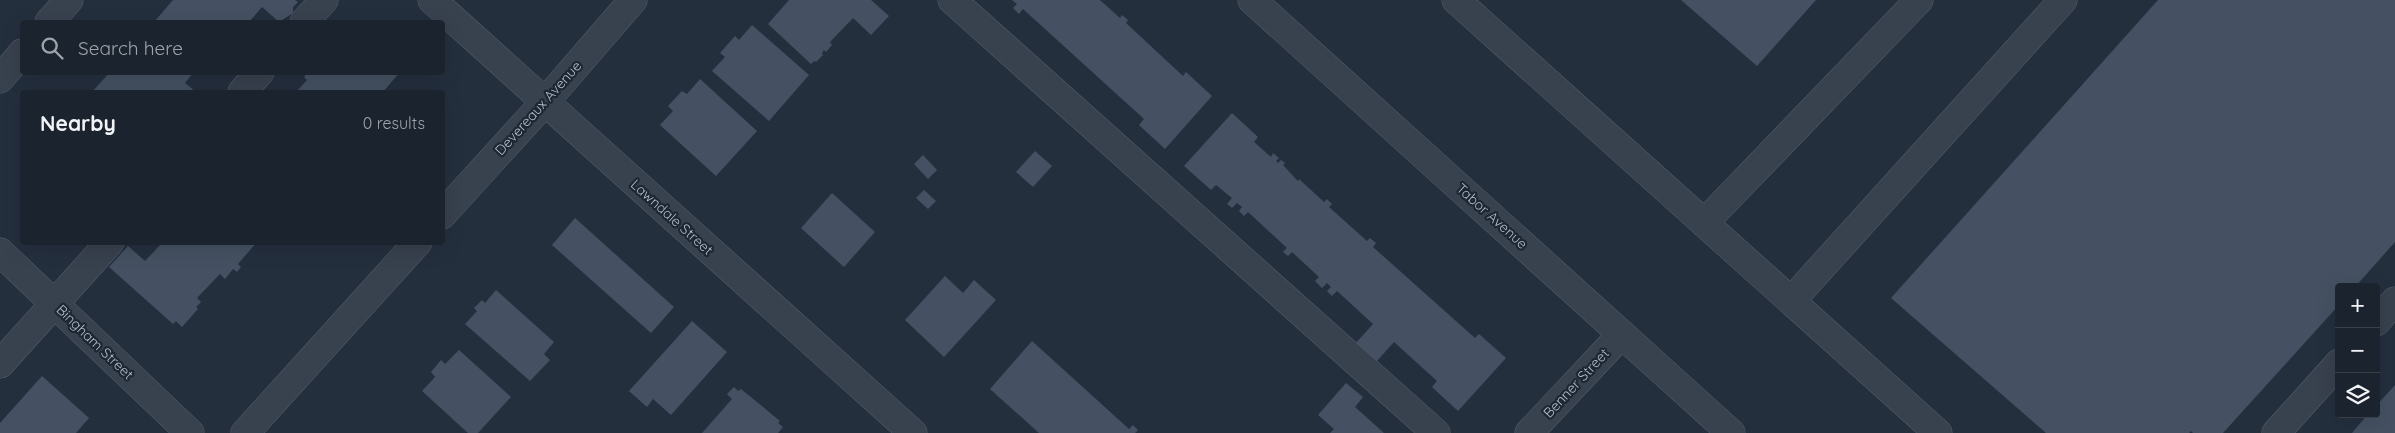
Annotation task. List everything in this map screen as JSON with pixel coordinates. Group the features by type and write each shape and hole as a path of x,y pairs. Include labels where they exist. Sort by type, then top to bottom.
{"street":[{"path":"51,20 69,0"},
{"path":"306,20 324,0"},
{"name":"Lawndale Street","path":"432,0 544,103 913,433"},
{"name":"Devereaux Avenue","path":"445,212 544,103 633,0"},
{"path":"952,0 1436,433"},
{"name":"Tabor Avenue","path":"1252,0 1622,334 1716,428"},
{"path":"1456,0 1938,433"},
{"path":"1704,223 1919,0"},
{"path":"1791,301 2063,0"},
{"path":"0,78 20,55"},
{"path":"244,90 257,75"},
{"path":"0,364 107,245"},
{"path":"245,433 415,245"},
{"name":"Bingham Street","path":"0,252 190,433"},
{"path":"2380,318 2395,301"},
{"name":"Benner Street","path":"1529,433 1622,334"},
{"path":"2276,433 2335,367"}],"building":[{"path":"173,0 295,0 298,2 293,7 293,13 282,20 277,20 262,7 251,20 156,20"},
{"path":"789,0 871,0 889,16 871,35 853,18 830,42 832,45 826,52 824,50 823,55 811,64 768,24"},
{"path":"1012,0 1100,0 1120,18 1122,15 1128,20 1126,23 1183,76 1186,72 1212,96 1165,149 1139,125 1144,119 1023,9 1019,14 1013,8 1017,4"},
{"path":"1681,0 1816,0 1757,66"},
{"path":"2158,0 2395,0 2395,242 2359,283 2335,283 2335,309 2223,433 2193,433 2191,431 2189,433 2046,433 1891,298"},
{"path":"752,25 809,75 769,121 712,71 725,57 720,53 735,36 739,40"},
{"path":"107,75 192,75 185,83 194,90 94,90"},
{"path":"306,75 397,75 385,90 298,90 307,80 304,77"},
{"path":"700,79 757,131 716,176 660,125 673,111 668,106 682,91 687,94"},
{"path":"1232,113 1258,137 1254,142 1271,157 1273,153 1279,158 1276,161 1278,163 1281,160 1285,163 1283,165 1298,181 1299,179 1324,202 1327,199 1332,204 1329,207 1367,241 1370,238 1376,243 1373,247 1475,338 1479,334 1506,358 1458,411 1432,387 1437,381 1394,342 1376,362 1355,344 1373,324 1337,291 1332,296 1327,291 1331,287 1327,283 1322,288 1315,281 1319,277 1292,252 1288,256 1283,252 1287,248 1248,212 1244,216 1239,211 1242,207 1237,203 1232,208 1227,204 1232,198 1216,185 1211,190 1184,166"},
{"path":"1035,151 1052,166 1033,187 1016,172"},
{"path":"923,155 937,170 928,179 914,164"},
{"path":"924,190 936,201 928,209 916,198"},
{"path":"832,193 875,232 844,267 801,228"},
{"path":"575,218 674,307 651,333 552,245"},
{"path":"160,245 254,245 238,264 241,267 237,272 233,269 225,279 220,274 197,298 201,302 196,307 198,309 182,327 176,321 173,324 109,267 128,246 145,261"},
{"path":"945,276 963,293 974,280 996,300 944,357 905,320"},
{"path":"496,290 554,342 544,354 550,360 530,381 465,324 477,311 474,308 482,300 485,303"},
{"path":"692,321 727,352 671,415 653,399 647,407 629,391"},
{"path":"1032,341 1129,429 1133,425 1138,430 1135,433 1039,433 990,389"},
{"path":"459,350 511,397 478,433 468,433 422,391 435,377 431,372 441,360 445,364"},
{"path":"42,376 89,418 76,433 0,433 0,423"},
{"path":"1346,383 1363,397 1355,407 1384,433 1330,433 1334,429 1318,415"},
{"path":"2395,385 2395,433 2352,433 2365,418 2380,418 2380,402"},
{"path":"734,387 738,391 741,389 780,421 778,423 783,427 778,433 702,433 732,399 727,394"}]}
